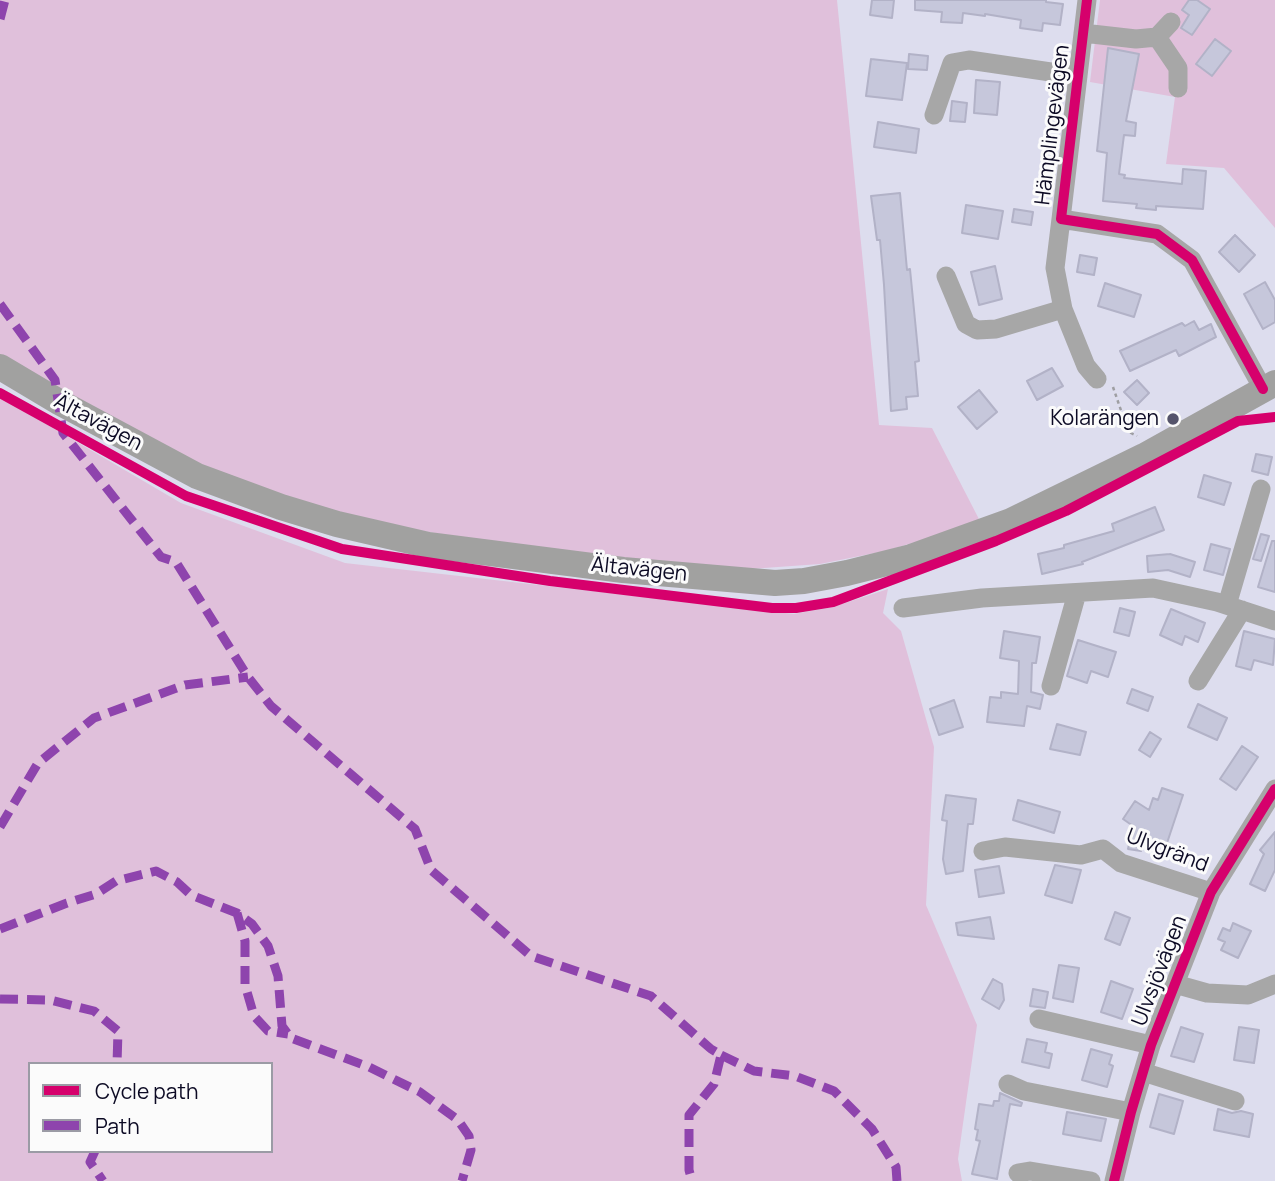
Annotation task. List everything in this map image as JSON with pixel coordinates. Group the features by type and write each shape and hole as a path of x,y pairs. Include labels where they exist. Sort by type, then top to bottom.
{"main road":[{"name":"Ältavägen","path":"0,367 197,476 337,524 428,545 624,570 775,583 847,573 911,557 1011,521 1144,456 1269,386"}],"street":[{"name":"Hämplingevägen","path":"1087,0 1055,268 1063,309 1086,366 1097,379"},
{"path":"1083,33 1136,40 1157,37 1171,22"},
{"path":"1157,37 1178,68 1178,88"},
{"name":"Hämplingevägen","path":"934,115 952,63 969,60 1078,76"},
{"name":"Hämplingevägen","path":"1061,219 1157,234 1192,260 1269,386"},
{"path":"946,276 966,324 977,330 996,329 1063,309"},
{"path":"1198,681 1234,607 1261,489"},
{"path":"903,608 982,598 1153,588 1234,607 1275,621"},
{"path":"1051,686 1077,593"},
{"name":"Ulvsjövägen","path":"1114,1181 1151,1045 1211,892 1275,789"},
{"name":"Ulvgränd","path":"983,851 1005,847 1081,855 1103,849 1121,863 1211,892"},
{"path":"1175,984 1207,993 1248,995 1275,984"},
{"name":"Ulvsjövägen","path":"1039,1019 1151,1045"},
{"path":"1143,1072 1235,1101"},
{"path":"1008,1084 1024,1091 1131,1112"},
{"path":"1018,1173 1030,1171 1091,1181"}],"path":[{"path":"1097,379 1113,386 1126,425 1131,433 1141,437"}],"shaded area":[{"path":"0,0 837,0 879,425 932,428 981,523 885,551 820,564 750,569 522,549 320,512 202,472 0,359"},
{"path":"1100,0 1275,0 1275,228 1224,168 1166,164 1175,97 1090,82"},
{"path":"0,397 181,503 345,563 794,614 833,607 888,589 883,613 901,631 934,747 926,905 977,1025 958,1159 962,1181 0,1181"}],"building":[{"path":"872,0 894,0 892,18 870,15"},
{"path":"915,0 1046,0 1063,4 1060,25 1043,23 1042,31 1020,28 1021,20 985,14 963,13 962,23 941,22 942,12 915,10"},
{"path":"1189,0 1197,0 1210,9 1192,35 1181,28 1189,15 1182,10"},
{"path":"1215,39 1231,51 1212,76 1196,64"},
{"path":"1108,48 1139,54 1126,121 1136,123 1135,136 1124,135 1119,174 1125,175 1124,178 1182,184 1183,169 1206,171 1203,209 1156,206 1156,210 1136,208 1137,204 1103,201 1107,153 1097,151"},
{"path":"909,54 928,56 927,70 908,69"},
{"path":"871,59 907,63 902,100 866,96"},
{"path":"976,80 1000,82 997,115 974,113"},
{"path":"952,101 967,103 965,122 950,121"},
{"path":"878,122 919,129 916,153 874,147"},
{"path":"900,193 919,361 915,362 918,396 906,397 907,409 891,411 880,240 877,240 871,196"},
{"path":"966,205 1003,211 998,239 962,233"},
{"path":"1014,209 1033,212 1031,225 1012,222"},
{"path":"1235,235 1255,255 1239,272 1219,252"},
{"path":"1080,255 1097,258 1094,275 1077,272"},
{"path":"995,266 1002,299 979,305 971,272"},
{"path":"1265,282 1275,300 1275,322 1263,329 1244,294"},
{"path":"1105,283 1141,295 1134,317 1098,306"},
{"path":"1194,321 1199,330 1211,324 1216,337 1179,356 1176,350 1130,371 1120,351 1182,323 1185,326"},
{"path":"1052,368 1063,386 1037,400 1027,381"},
{"path":"1137,380 1149,393 1137,405 1124,392"},
{"path":"979,390 997,412 977,429 958,407"},
{"path":"1256,454 1272,457 1268,475 1252,471"},
{"path":"1204,475 1231,483 1224,505 1198,497"},
{"path":"1155,507 1164,530 1082,562 1083,564 1042,574 1038,554 1114,531 1112,524"},
{"path":"1261,534 1269,536 1261,561 1253,559"},
{"path":"1272,541 1275,541 1275,592 1258,587"},
{"path":"1211,544 1230,549 1223,575 1204,570"},
{"path":"1170,554 1195,562 1190,577 1168,570 1148,572 1147,556"},
{"path":"1120,608 1135,612 1129,636 1114,632"},
{"path":"1171,609 1205,623 1198,642 1185,636 1182,645 1160,635"},
{"path":"1004,631 1040,637 1036,663 1032,663 1031,692 1043,695 1040,709 1027,706 1024,726 987,722 990,697 1001,698 1001,692 1018,694 1019,661 1000,658"},
{"path":"1244,631 1275,639 1273,665 1254,660 1251,670 1236,666"},
{"path":"1078,640 1116,652 1108,677 1091,671 1087,683 1067,676"},
{"path":"1132,689 1153,697 1148,711 1127,703"},
{"path":"954,700 963,727 939,735 930,709"},
{"path":"1198,704 1227,718 1217,740 1188,727"},
{"path":"1057,724 1086,732 1080,755 1050,749"},
{"path":"1150,732 1161,739 1150,757 1139,750"},
{"path":"1242,746 1258,757 1236,790 1220,779"},
{"path":"1162,788 1183,795 1166,846 1159,844 1158,849 1142,844 1141,851 1128,849 1133,826 1123,819 1135,801 1149,810 1153,798 1158,800"},
{"path":"946,795 976,799 973,824 968,824 963,871 946,874 943,859 947,821 942,820"},
{"path":"1018,800 1060,812 1054,833 1013,820"},
{"path":"1275,832 1275,870 1265,891 1250,884 1264,854 1260,850"},
{"path":"1055,865 1081,870 1072,903 1045,895"},
{"path":"999,866 1004,893 979,897 975,870"},
{"path":"1115,912 1130,918 1120,945 1105,939"},
{"path":"990,917 994,939 958,935 956,923"},
{"path":"1233,923 1251,931 1238,958 1221,950 1225,942 1218,939 1223,928 1230,931"},
{"path":"1059,965 1079,968 1073,1002 1053,998"},
{"path":"993,979 1002,984 1004,1000 999,1009 982,999"},
{"path":"1111,981 1133,989 1122,1019 1101,1012"},
{"path":"1033,989 1048,992 1045,1008 1030,1006"},
{"path":"1181,1027 1203,1034 1194,1062 1171,1056"},
{"path":"1239,1027 1259,1030 1254,1063 1234,1060"},
{"path":"1027,1039 1047,1043 1045,1052 1052,1054 1049,1068 1022,1062"},
{"path":"1091,1049 1112,1055 1109,1064 1113,1066 1107,1087 1082,1080"},
{"path":"1000,1093 1022,1103 1021,1106 1010,1104 997,1179 972,1174 980,1141 976,1140 978,1130 975,1129 979,1104 993,1106 994,1101 999,1101"},
{"path":"1159,1094 1183,1101 1174,1134 1150,1127"},
{"path":"1218,1109 1253,1114 1249,1137 1214,1130"},
{"path":"1067,1112 1106,1119 1101,1141 1063,1134"}],"marked path":[{"path":"0,19 5,0"},
{"path":"0,304 55,380 63,433 161,557 176,562 248,677 271,706 415,829 431,870 531,956 651,996 721,1055 714,1084 689,1115 689,1170 692,1181"},
{"path":"0,827 38,763 94,718 185,685 248,677"},
{"path":"0,929 96,894 116,881 156,871 177,882 191,895 237,913 252,924 268,946 278,976 282,1026 291,1038 369,1067 420,1092 458,1120 469,1136 471,1150 462,1181"},
{"path":"237,913 245,941 245,985 254,1016 268,1031 288,1034"},
{"path":"0,999 50,1000 94,1011 118,1031 117,1062"},
{"path":"721,1055 754,1071 795,1076 834,1091 872,1129 896,1167 897,1181"},
{"path":"94,1153 90,1162 103,1181"}],"cycle path":[{"path":"1087,0 1061,219 1157,234 1192,260 1263,389"},
{"path":"0,393 186,496 342,549 550,581 772,608 796,608 833,602 996,541 1066,511 1238,421 1275,417"},
{"path":"1114,1181 1151,1045 1211,892 1275,789"}],"place":[{"name":"Kolarängen","path":"1173,419"}]}
